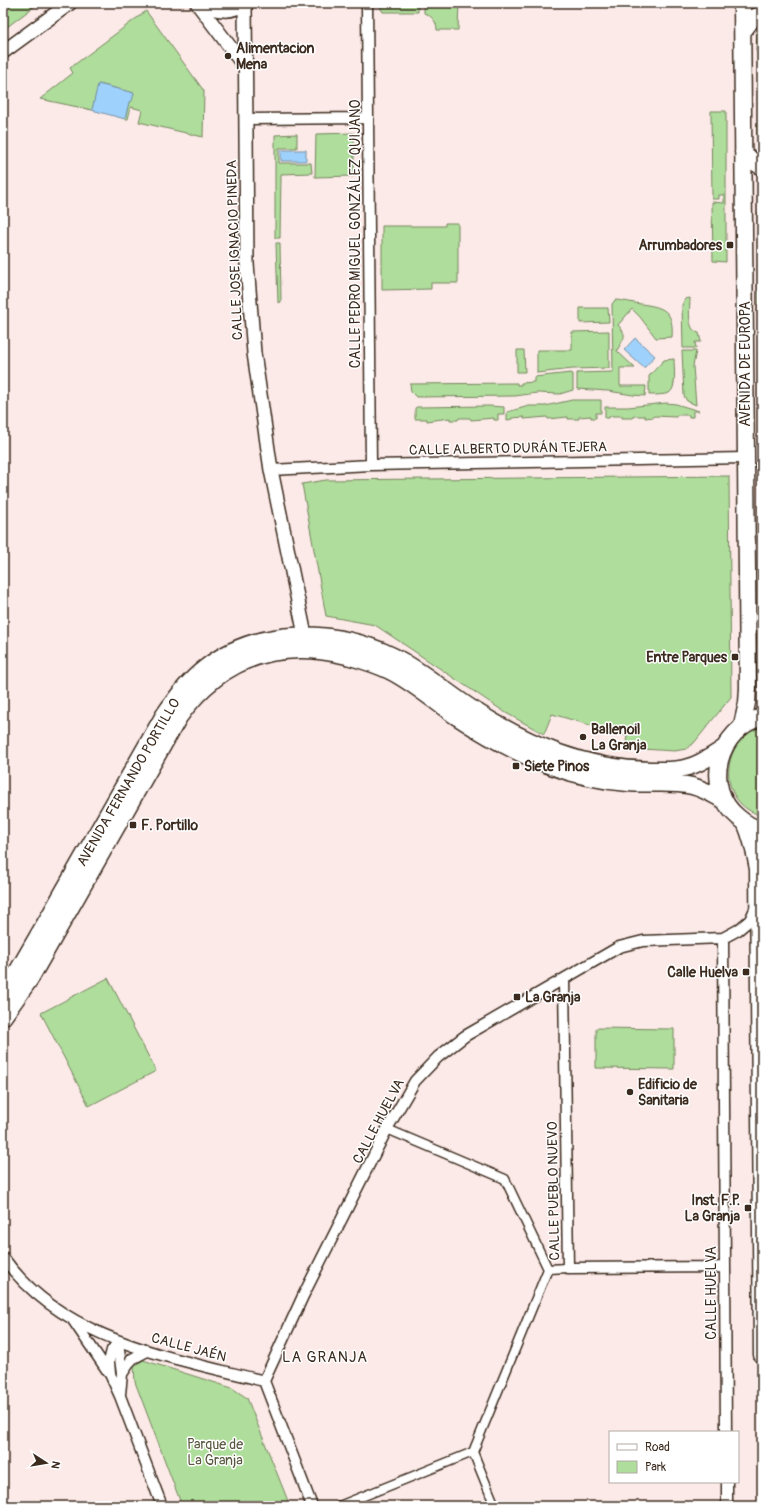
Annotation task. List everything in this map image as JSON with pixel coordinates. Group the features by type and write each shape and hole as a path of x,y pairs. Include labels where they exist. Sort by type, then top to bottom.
{"main road":[{"name":"AVENIDA DE EUROPA","path":"742,3 748,688 747,703 742,725"},
{"path":"742,31 753,18 762,14"},
{"path":"743,152 750,160 762,167"},
{"name":"AVENIDA FERNANDO PORTILLO","path":"3,994 32,947 164,715 188,682 205,667 223,655 242,646 272,638 305,635 350,642 378,650 394,656 474,710 516,735 537,745 575,759 620,768 670,770 689,767 724,748"},
{"name":"AVENIDA FERNANDO PORTILLO","path":"3,1017 30,979 179,717 209,683 234,666 252,658 272,652 292,650 322,652 338,654 373,663 408,682 458,717 513,750 552,767 586,776 627,783 691,786 706,790 725,801"},
{"name":"AVENIDA DE EUROPA","path":"762,717 742,725 730,739 724,748 718,774 720,788 725,801 734,813 745,822 762,830"},
{"path":"745,822 751,836 758,869 762,1355"}],"street":[{"path":"3,52 70,3"},
{"path":"197,3 245,67"},
{"path":"202,3 218,10 238,8 244,3"},
{"name":"CALLE JOSE IGNACIO PINEDA","path":"244,3 247,264 254,353 271,470 305,635"},
{"name":"CALLE PEDRO MIGUEL GONZÁLEZ QUIJANO","path":"367,3 370,465"},
{"path":"245,119 368,118"},
{"name":"CALLE ALBERTO DURÁN TEJERA","path":"271,470 370,465 745,458"},
{"name":"CALLE HUELVA","path":"264,1381 303,1296 387,1129 415,1081 438,1057 465,1036 619,947 643,941 723,938 738,930 750,920 758,904"},
{"name":"CALLE HUELVA","path":"723,938 726,1431"},
{"name":"CALLE PUEBLO NUEVO","path":"564,980 568,1268 725,1267"},
{"path":"387,1129 505,1179 548,1268 473,1452 495,1506"},
{"name":"CALLE JAÉN","path":"3,1257 11,1268 40,1298 70,1317 118,1342 147,1351 264,1381"},
{"path":"548,1268 568,1268"},
{"path":"70,1317 110,1374 120,1396 162,1506"},
{"path":"110,1374 109,1362 112,1350 118,1342"},
{"path":"118,1342 122,1374 120,1396"},
{"path":"122,1374 132,1359 147,1351"},
{"path":"264,1381 312,1506"},
{"path":"339,1506 473,1452"},
{"path":"727,1483 728,1504"}],"green space":[{"path":"3,3 39,3 3,30"},
{"path":"380,3 418,3 418,12 383,12"},
{"path":"424,3 434,3 436,6 451,6 453,3 459,3 458,30 437,30 434,20 424,13"},
{"path":"146,11 204,91 203,137 139,122 142,110 131,107 128,119 125,119 129,102 134,93 99,84 92,110 40,99 73,73 70,68"},
{"path":"762,26 762,51 756,51 757,32"},
{"path":"711,111 726,111 726,262 713,261 712,202 724,203 724,195 719,195 719,199 712,199"},
{"path":"757,124 762,124 762,157 757,149"},
{"path":"354,133 354,176 315,177 316,134"},
{"path":"297,134 297,148 279,148 279,163 311,163 312,173 281,174 280,238 275,238 275,135"},
{"path":"758,212 762,214 762,686"},
{"path":"445,223 458,223 458,283 431,283 431,289 382,290 382,226 445,226"},
{"path":"276,243 280,243 281,302 278,303"},
{"path":"690,298 690,324 695,331 699,333 701,342 695,342 696,348 683,348 682,305 685,299"},
{"path":"615,300 656,307 666,312 671,321 672,337 656,338 632,309 618,325 623,332 624,338 617,351 635,368 620,368 620,386 646,386 645,396 577,389 577,373 613,372 612,304"},
{"path":"580,308 608,308 609,322 580,323"},
{"path":"609,331 609,368 573,369 537,373 537,350 572,350 572,332"},
{"path":"517,350 524,350 525,372 517,372"},
{"path":"682,351 696,351 693,366 696,405 687,401 684,396"},
{"path":"674,359 674,383 672,391 665,394 649,395 649,376 664,360"},
{"path":"573,374 573,390 560,394 537,393 515,396 416,397 411,392 410,384 517,383 517,385 521,385 521,383 534,382 534,377"},
{"path":"572,400 601,400 601,413 596,413 596,418 591,418 591,416 579,417 579,419 568,419 568,417 548,419 547,417 524,419 524,417 507,420 507,412 529,406 545,406"},
{"path":"666,403 676,404 699,411 693,411 693,417 689,417 689,415 677,415 676,417 654,416 645,418 645,416 633,416 633,418 622,418 622,416 610,416 609,418 605,418 605,407 628,407"},
{"path":"417,407 504,407 504,414 498,414 498,420 494,420 494,418 471,420 470,418 459,418 458,420 450,420 450,418 427,421 427,419 415,419 415,408"},
{"path":"729,476 731,697 694,743 686,749 675,751 625,748 627,736 552,714 544,734 506,713 375,625 326,616 302,484 326,480"},
{"path":"762,726 762,816 741,804 734,794 730,783 729,771 730,759 735,748 751,731"},
{"path":"108,978 156,1071 89,1106 41,1013"},
{"path":"596,1028 674,1029 674,1069 596,1068"},
{"name":"Parque de La Granja","path":"143,1360 232,1388 247,1398 290,1506 182,1506 135,1382 134,1367"}],"water":[{"path":"98,84 134,93 132,101 129,102 125,119 92,110"},
{"path":"281,150 306,150 306,161 281,161"},
{"path":"635,338 655,356 644,368 624,350"}],"place":[{"name":"Alimentacion Mena","path":"228,56"},
{"name":"Arrumbadores","path":"730,245"},
{"name":"Entre Parques","path":"735,657"},
{"name":"Ballenoil La Granja","path":"583,737"},
{"name":"Siete Pinos","path":"516,766"},
{"name":"F. Portillo","path":"133,825"},
{"name":"Calle Huelva","path":"746,972"},
{"name":"La Granja","path":"517,997"},
{"name":"Edificio de Sanitaria","path":"630,1092"},
{"name":"Inst. F.P. La Granja","path":"748,1208"}],"district":[{"name":"LA GRANJA","path":"325,1357"}]}
